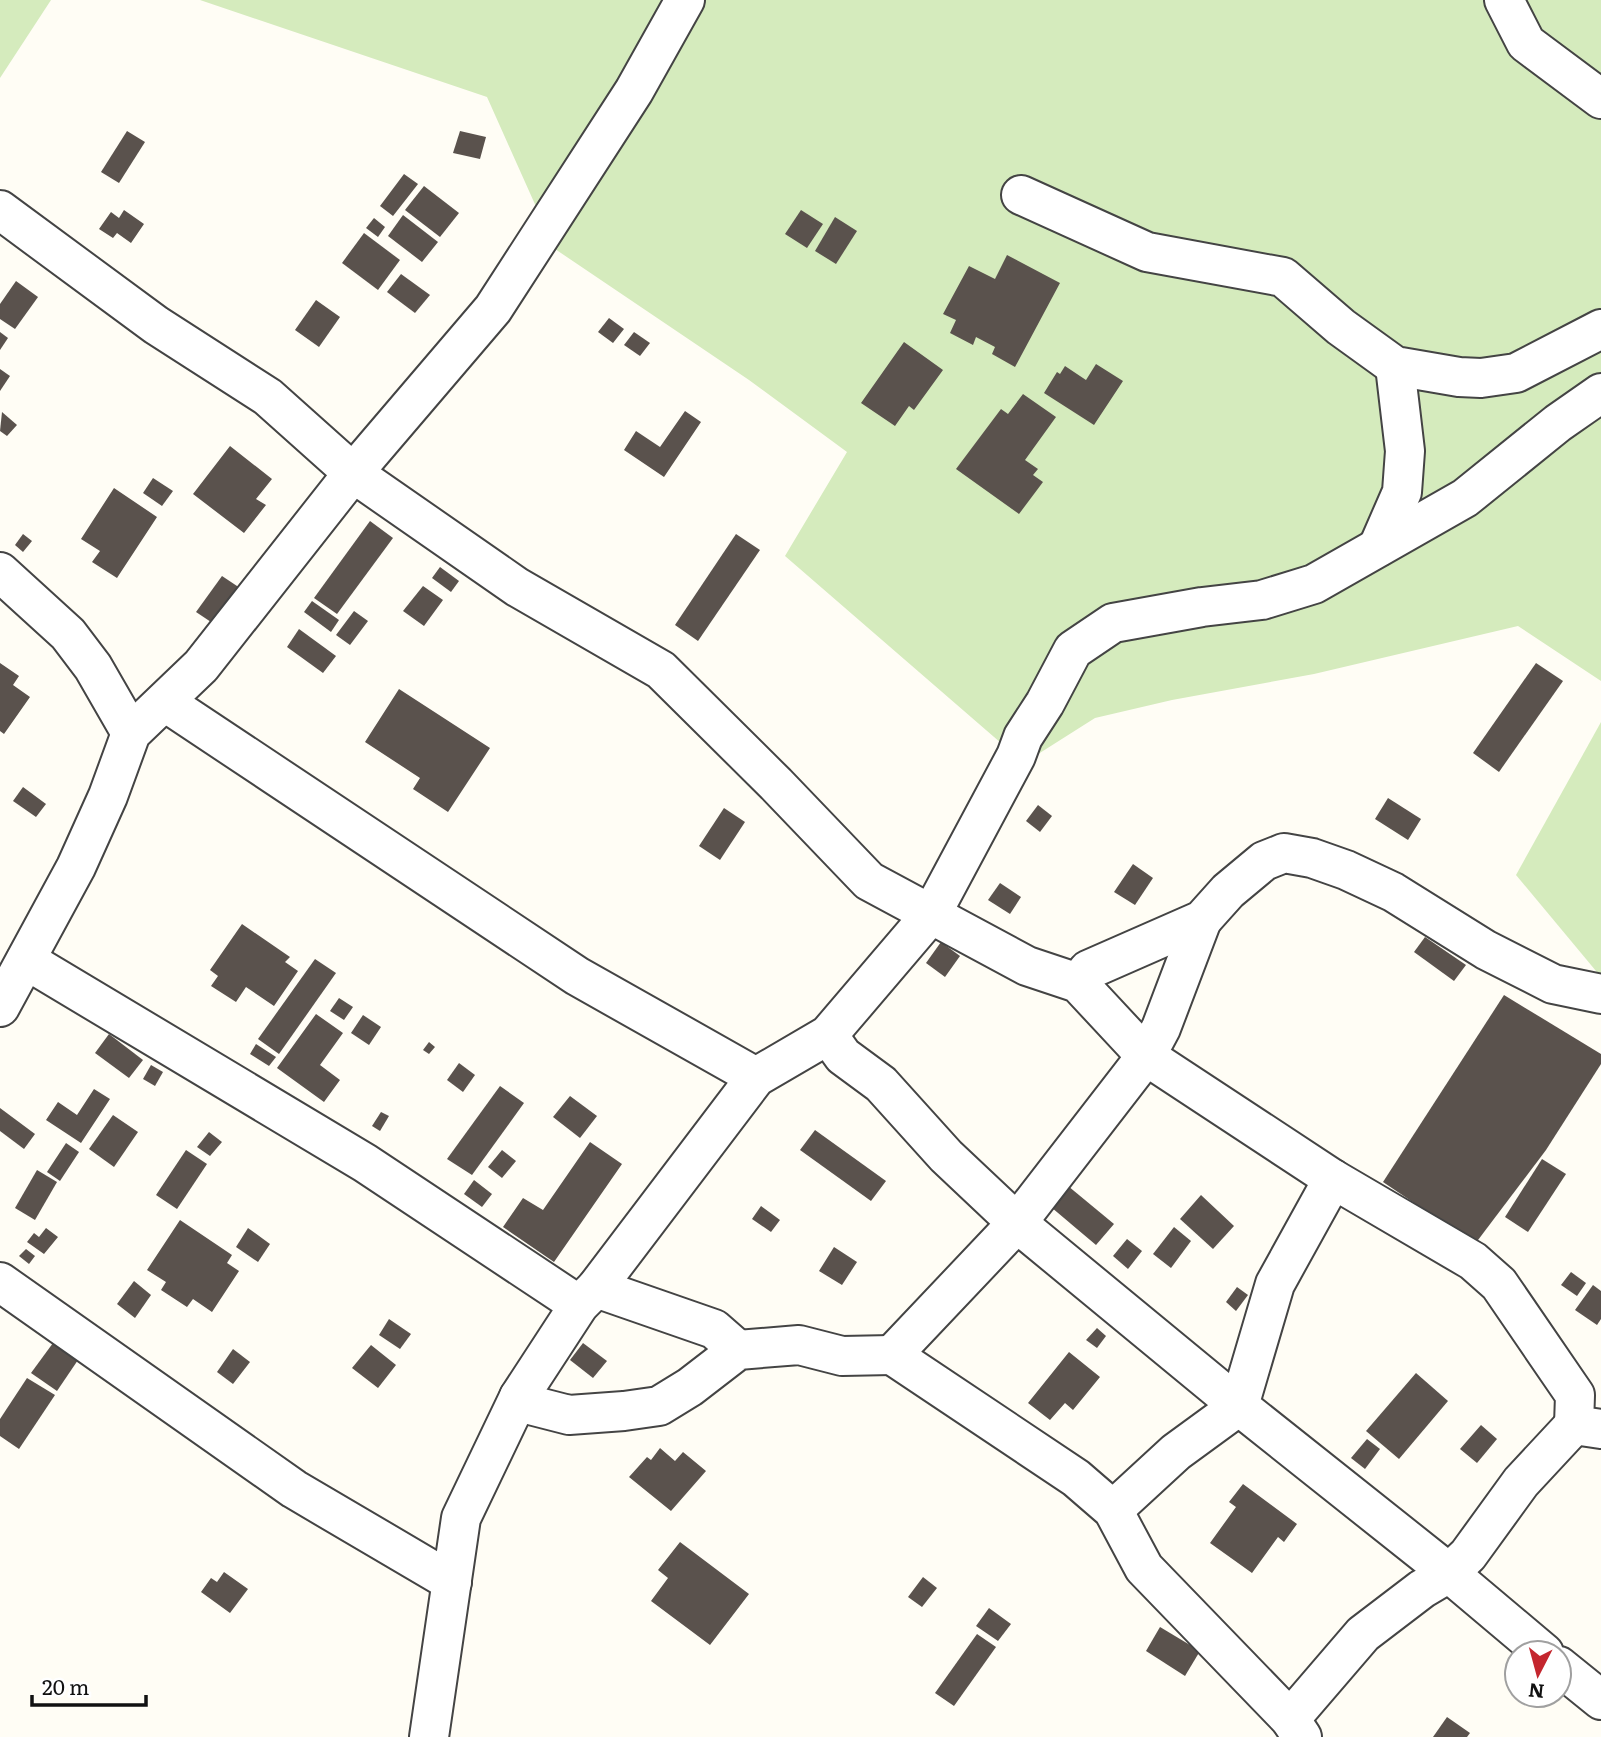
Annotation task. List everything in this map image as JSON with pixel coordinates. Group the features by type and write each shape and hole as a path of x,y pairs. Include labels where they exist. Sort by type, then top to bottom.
{"street":[{"path":"0,1007 76,867 108,796 131,733 201,666 353,473 493,309 634,91 685,0"},
{"path":"1504,0 1526,43 1601,99"},
{"path":"1021,195 1147,252 1283,277 1341,327 1395,366 1460,377 1481,378 1516,373 1601,330"},
{"path":"0,210 156,325 268,397 353,473 517,587 661,670 869,881 1027,966 1078,983 1146,1056 1333,1179 1472,1261 1499,1284 1575,1395 1588,1427 1521,1482 1475,1547 1449,1573 1422,1589 1363,1634 1296,1728 1144,1568 1113,1510 1076,1478 892,1355 842,1356 799,1345 738,1350 690,1387 659,1406 569,1415 530,1405 519,1397"},
{"path":"1378,547 1402,492 1405,451 1395,366"},
{"path":"429,1737 461,1518 519,1397 588,1297 756,1077 828,1035 932,913 1016,756 1023,737 1045,703 1073,650 1113,623 1202,607 1262,600 1314,584 1465,498 1558,423 1601,393"},
{"path":"0,572 68,634 93,667 131,733"},
{"path":"165,702 577,976 756,1077"},
{"path":"892,1355 1017,1223 1146,1056 1161,1028 1202,919 1228,891 1264,862 1284,853 1312,858 1346,870 1393,892 1486,950 1553,984 1601,994"},
{"path":"1078,983 1088,970 1202,919"},
{"path":"26,960 588,1297 714,1329 738,1350"},
{"path":"828,1035 843,1056 881,1084 946,1156 1017,1223 1527,1639"},
{"path":"1113,1510 1176,1452 1239,1406 1275,1284 1333,1179"},
{"path":"0,1282 294,1489 452,1582"},
{"path":"1573,1677 1601,1700"}],"green space":[{"path":"0,0 51,0 0,78"},
{"path":"200,0 1601,0 1601,681 1518,626 1314,674 1172,700 1095,718 1024,763 785,556 847,452 749,380 555,249 487,97"},
{"path":"1601,722 1601,977 1516,875"}],"building":[{"path":"127,131 145,142 119,183 101,172"},
{"path":"460,131 486,137 480,159 453,153"},
{"path":"404,174 418,184 393,216 380,206"},
{"path":"424,186 459,213 440,237 405,210"},
{"path":"124,210 144,224 131,243 117,233 113,238 99,229 111,212 119,218"},
{"path":"801,210 823,224 807,248 785,234"},
{"path":"403,215 438,242 422,262 388,236"},
{"path":"835,217 857,231 836,264 815,251"},
{"path":"374,218 385,227 378,237 366,228"},
{"path":"364,233 400,260 378,290 342,263"},
{"path":"1007,255 1060,283 1015,367 992,354 995,347 976,337 973,345 950,333 956,320 943,314 969,266 995,279"},
{"path":"401,274 430,295 415,313 387,292"},
{"path":"16,281 38,297 15,329 0,319 0,304"},
{"path":"316,300 340,317 319,347 295,330"},
{"path":"609,318 624,329 613,343 598,332"},
{"path":"0,332 8,338 0,350"},
{"path":"634,332 650,343 640,356 624,345"},
{"path":"904,342 943,370 914,410 909,406 895,426 861,403"},
{"path":"1096,364 1123,381 1094,425 1044,393 1057,372 1060,374 1065,366 1086,380"},
{"path":"0,369 10,376 0,391"},
{"path":"1023,394 1056,417 1025,460 1038,469 1033,475 1043,482 1019,514 956,469 1001,409 1008,414"},
{"path":"685,411 701,422 664,477 624,450 636,431 660,447"},
{"path":"2,412 17,425 7,436 0,431"},
{"path":"230,446 272,479 256,499 266,505 244,533 193,494"},
{"path":"153,478 173,491 162,506 143,493"},
{"path":"114,488 157,517 117,578 92,562 100,551 81,539"},
{"path":"370,521 393,538 337,614 314,598"},
{"path":"23,534 32,541 23,552 15,545"},
{"path":"736,534 760,550 698,641 675,625"},
{"path":"440,567 459,581 451,592 432,578"},
{"path":"222,576 246,592 220,628 196,612"},
{"path":"423,586 443,600 424,626 403,611"},
{"path":"312,601 339,620 331,632 304,612"},
{"path":"354,611 368,621 350,645 336,635"},
{"path":"299,629 336,656 323,673 287,647"},
{"path":"0,663 19,676 13,685 30,697 4,734 0,731"},
{"path":"1536,663 1563,681 1499,772 1473,753"},
{"path":"399,689 490,748 448,812 413,789 420,778 365,742"},
{"path":"23,787 46,804 36,817 13,801"},
{"path":"1388,798 1421,819 1408,840 1375,819"},
{"path":"1038,805 1052,816 1040,832 1026,821"},
{"path":"724,808 745,822 720,860 699,846"},
{"path":"1133,864 1153,878 1135,905 1114,892"},
{"path":"1000,883 1021,897 1010,914 988,900"},
{"path":"242,924 290,957 285,962 298,971 274,1006 246,987 236,1002 211,986 218,976 210,970"},
{"path":"1425,937 1466,965 1454,981 1414,952"},
{"path":"941,942 960,956 945,977 926,963"},
{"path":"315,959 336,973 279,1054 258,1039"},
{"path":"1504,995 1601,1054 1601,1064 1546,1150 1475,1244 1383,1182"},
{"path":"339,998 353,1007 344,1020 330,1011"},
{"path":"316,1014 343,1033 320,1065 340,1080 324,1102 277,1068"},
{"path":"363,1015 381,1027 369,1045 351,1033"},
{"path":"109,1034 143,1060 129,1078 95,1053"},
{"path":"429,1042 435,1047 429,1054 423,1050"},
{"path":"256,1044 276,1057 269,1066 250,1054"},
{"path":"459,1063 475,1075 463,1092 447,1080"},
{"path":"151,1065 163,1072 155,1086 143,1079"},
{"path":"500,1086 524,1103 472,1175 447,1159"},
{"path":"94,1089 110,1099 81,1143 46,1120 58,1102 77,1115"},
{"path":"570,1096 597,1116 580,1138 553,1117"},
{"path":"0,1108 35,1134 24,1149 0,1131"},
{"path":"381,1112 389,1116 380,1131 372,1126"},
{"path":"113,1115 138,1132 114,1167 89,1149"},
{"path":"815,1130 886,1181 871,1201 800,1150"},
{"path":"209,1132 222,1142 210,1156 197,1147"},
{"path":"590,1142 622,1164 554,1262 503,1227 523,1198 543,1210"},
{"path":"66,1143 79,1152 60,1181 47,1172"},
{"path":"186,1150 207,1164 177,1209 156,1195"},
{"path":"502,1150 516,1161 502,1178 488,1167"},
{"path":"1542,1159 1566,1174 1528,1232 1505,1217"},
{"path":"37,1170 57,1182 35,1220 15,1208"},
{"path":"474,1180 492,1194 482,1207 464,1194"},
{"path":"1062,1181 1114,1224 1096,1245 1045,1202"},
{"path":"1201,1195 1234,1226 1213,1249 1180,1219"},
{"path":"761,1206 780,1220 771,1232 752,1219"},
{"path":"180,1220 232,1255 227,1263 239,1271 212,1312 193,1299 187,1307 161,1290 166,1282 147,1270"},
{"path":"1174,1227 1191,1241 1171,1268 1153,1254"},
{"path":"46,1228 58,1237 44,1254 27,1242 34,1233 39,1237"},
{"path":"248,1228 270,1244 258,1262 236,1247"},
{"path":"1127,1239 1142,1251 1128,1269 1113,1256"},
{"path":"834,1247 857,1262 842,1285 819,1271"},
{"path":"26,1249 35,1256 29,1264 19,1256"},
{"path":"1571,1272 1586,1283 1577,1296 1561,1285"},
{"path":"134,1281 151,1295 135,1318 117,1304"},
{"path":"1593,1285 1601,1291 1601,1319 1597,1325 1575,1310"},
{"path":"1237,1287 1248,1295 1236,1311 1226,1302"},
{"path":"389,1319 411,1334 400,1349 379,1335"},
{"path":"1097,1328 1106,1336 1097,1348 1086,1340"},
{"path":"53,1343 78,1360 57,1391 31,1373"},
{"path":"583,1343 607,1361 593,1378 570,1360"},
{"path":"371,1345 396,1365 378,1388 352,1368"},
{"path":"233,1349 250,1362 233,1384 217,1372"},
{"path":"1069,1352 1100,1377 1073,1410 1065,1403 1050,1420 1028,1403"},
{"path":"1416,1373 1448,1401 1399,1459 1366,1431"},
{"path":"27,1378 55,1395 19,1449 0,1436 0,1419"},
{"path":"1481,1425 1497,1439 1477,1463 1460,1449"},
{"path":"1367,1439 1380,1449 1365,1469 1351,1458"},
{"path":"660,1448 675,1461 683,1452 706,1471 671,1511 629,1477 647,1457 651,1460"},
{"path":"1243,1484 1297,1524 1284,1542 1278,1537 1252,1573 1210,1543 1236,1507 1229,1502"},
{"path":"680,1542 749,1594 710,1645 651,1601 668,1578 658,1570"},
{"path":"224,1572 248,1589 230,1613 201,1592 211,1578 217,1582"},
{"path":"923,1577 937,1588 922,1607 908,1597"},
{"path":"989,1608 1011,1624 998,1641 976,1626"},
{"path":"1160,1627 1200,1651 1185,1676 1146,1651"},
{"path":"977,1634 996,1647 954,1706 935,1693"},
{"path":"1447,1717 1470,1733 1467,1737 1433,1737"}]}
